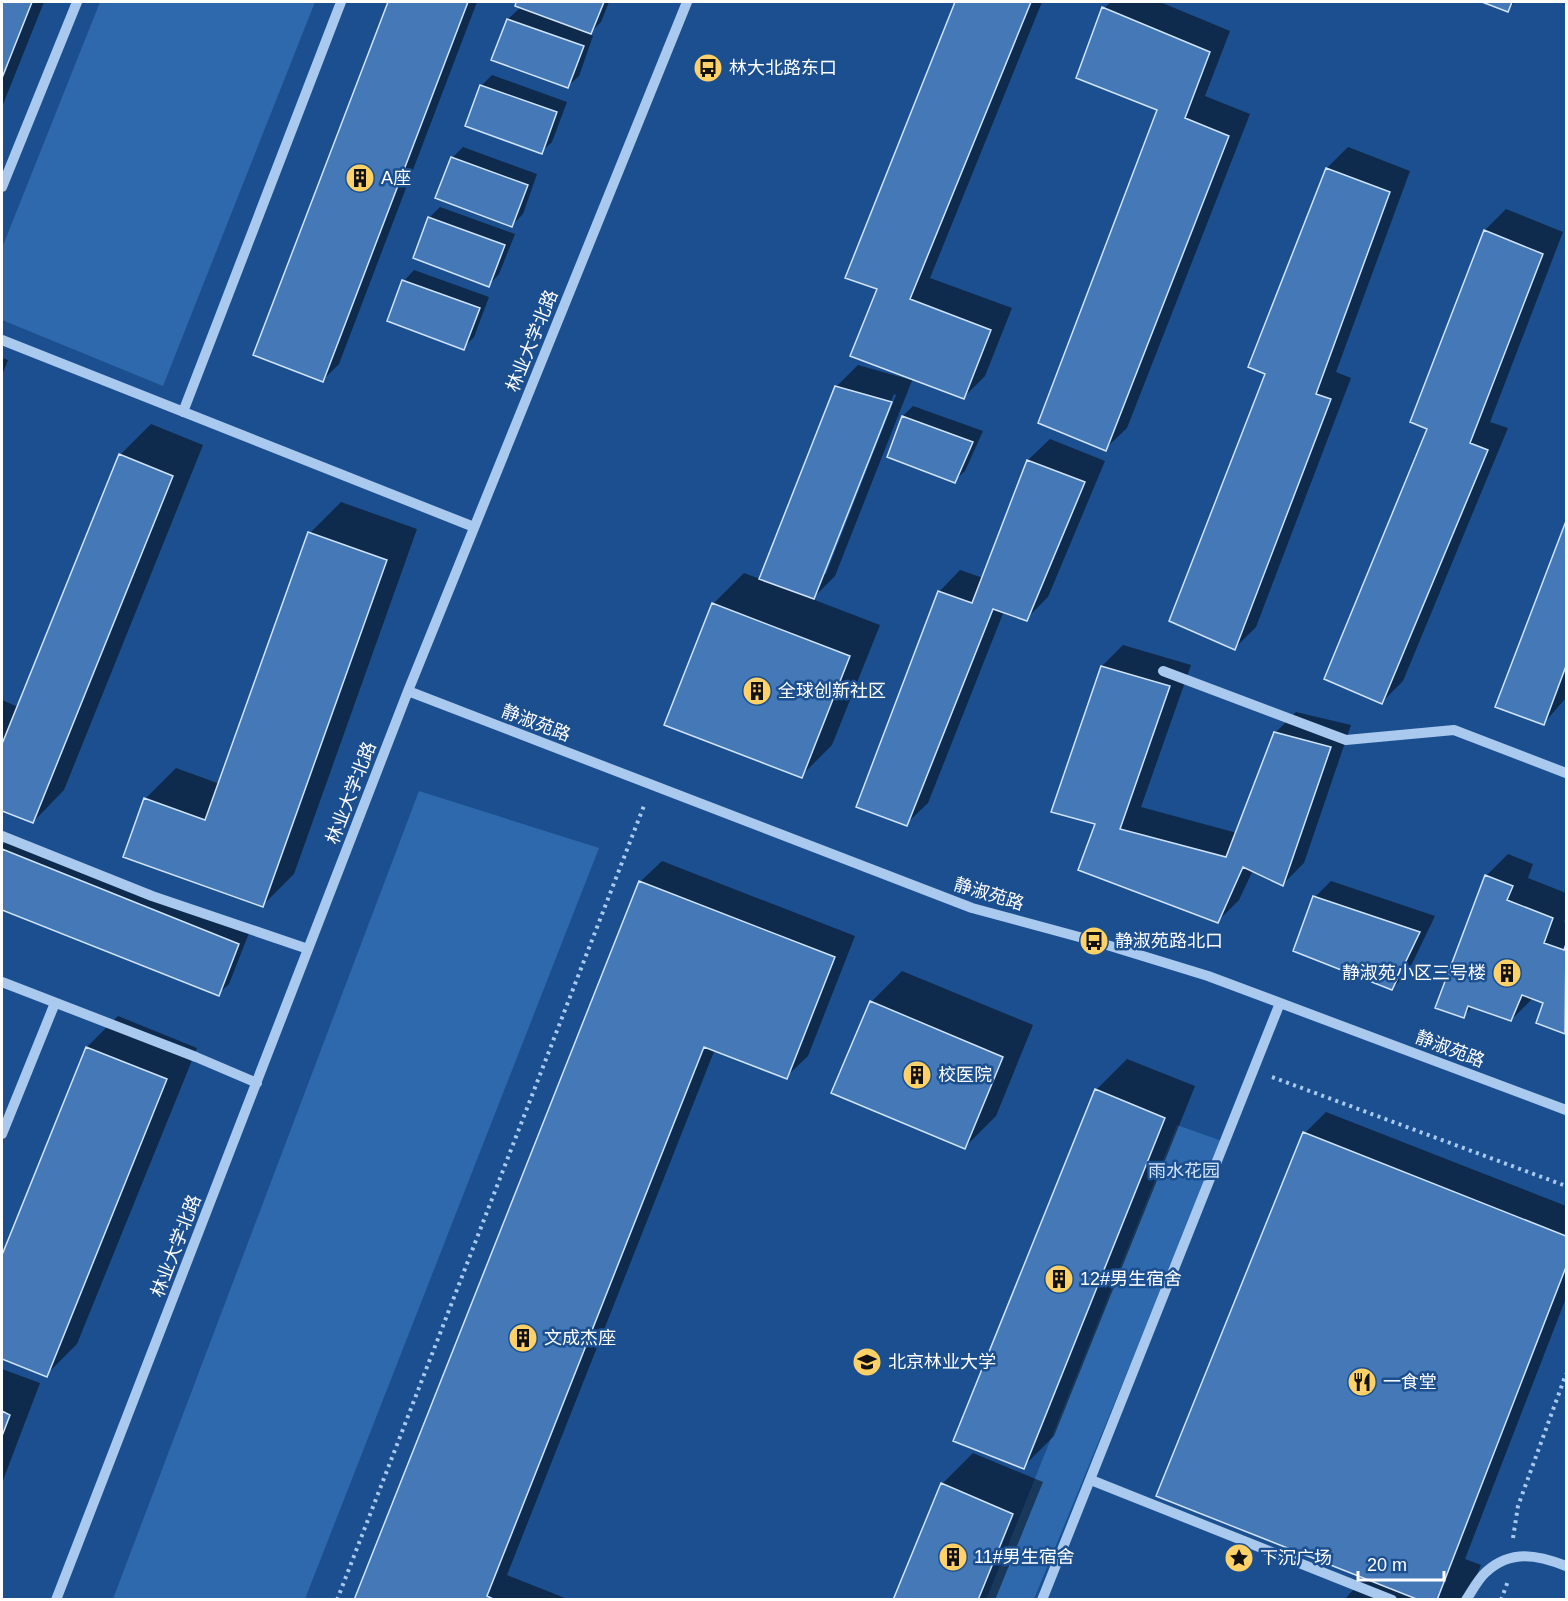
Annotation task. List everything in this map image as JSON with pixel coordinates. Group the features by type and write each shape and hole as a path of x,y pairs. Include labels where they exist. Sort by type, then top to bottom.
{"street":[{"path":"2,187 77,2"},
{"path":"183,412 341,2"},
{"name":"林业大学北路","path":"56,1599 408,691 687,2"},
{"path":"2,340 474,527"},
{"path":"1163,670 1346,740 1454,730 1566,773"},
{"name":"静淑苑路","path":"408,691 972,908 1094,941 1208,976 1566,1110"},
{"path":"2,836 152,896 308,949"},
{"path":"2,982 257,1083"},
{"path":"2,1134 55,1003"},
{"path":"1042,1599 1280,1003"},
{"path":"1091,1480 1392,1599"},
{"path":"1466,1599 1485,1572 1512,1557 1542,1557 1566,1566"}],"path":[{"path":"337,1599 652,785"},
{"path":"1252,1071 1566,1186"},
{"path":"1501,1599 1508,1579 1518,1506 1566,1374"}],"green space":[{"path":"100,2 315,2 163,386 2,320 2,248"},
{"path":"419,791 599,848 305,1599 113,1599"},
{"name":"雨水花园","path":"1177,1125 1222,1141 1034,1599 986,1600"}],"building":[{"path":"2,2 32,2 2,78"},
{"name":"A座","path":"388,2 468,2 323,382 253,355"},
{"path":"516,2 604,2 591,34 515,6"},
{"path":"955,2 1031,2 910,299 991,330 964,399 850,356 877,289 845,278"},
{"path":"1482,2 1512,2 1508,12"},
{"path":"1102,7 1210,52 1185,118 1229,136 1106,451 1038,423 1157,110 1076,78"},
{"path":"507,19 584,46 568,88 491,60"},
{"path":"480,85 557,112 542,154 465,126"},
{"path":"451,157 528,185 512,227 435,198"},
{"path":"1326,168 1390,192 1316,394 1331,399 1235,650 1169,621 1265,374 1248,367"},
{"path":"428,217 505,245 489,287 413,258"},
{"path":"1484,230 1543,254 1470,443 1488,450 1382,704 1324,679 1427,429 1410,422"},
{"path":"402,280 480,308 464,350 387,321"},
{"path":"835,386 892,402 814,599 759,579"},
{"path":"902,416 973,442 955,483 887,457"},
{"path":"119,454 173,476 33,823 2,811 2,744"},
{"path":"1027,460 1085,482 1027,621 993,609 907,826 856,807 938,591 972,603"},
{"path":"1566,521 1566,666 1544,725 1495,707"},
{"path":"308,532 387,560 263,907 123,857 144,798 205,820"},
{"name":"全球创新社区","path":"712,603 850,656 802,778 664,725"},
{"path":"1101,666 1170,686 1120,829 1226,857 1274,732 1331,747 1283,886 1243,867 1218,923 1078,870 1095,824 1051,812"},
{"path":"2,849 239,944 219,996 2,910"},
{"name":"静淑苑小区三号楼","path":"1485,875 1513,886 1507,900 1553,918 1544,943 1564,950 1566,944 1565,1034 1536,1023 1543,1003 1522,995 1511,1021 1468,1006 1464,1018 1435,1008"},
{"name":"文成杰座","path":"639,881 835,957 787,1079 704,1047 487,1596 495,1600 354,1600"},
{"path":"1313,896 1420,932 1392,990 1293,951"},
{"name":"校医院","path":"870,1001 1003,1057 965,1149 831,1093"},
{"path":"86,1047 167,1079 47,1377 2,1359 2,1255"},
{"name":"12#男生宿舍","path":"1095,1089 1165,1118 1024,1469 953,1441"},
{"name":"一食堂","path":"1303,1132 1566,1236 1566,1267 1437,1600 1419,1600 1156,1496"},
{"path":"2,1411 10,1415 2,1436"},
{"name":"11#男生宿舍","path":"941,1483 1013,1514 978,1600 893,1600"}],"place":[{"name":"林大北路东口","path":"708,68"},
{"name":"A座","path":"360,178"},
{"name":"全球创新社区","path":"757,691"},
{"name":"静淑苑路北口","path":"1094,941"},
{"name":"静淑苑小区三号楼","path":"1507,973"},
{"name":"校医院","path":"917,1075"},
{"name":"12#男生宿舍","path":"1059,1279"},
{"name":"文成杰座","path":"523,1338"},
{"name":"北京林业大学","path":"867,1362"},
{"name":"一食堂","path":"1362,1382"},
{"name":"11#男生宿舍","path":"953,1557"},
{"name":"下沉广场","path":"1239,1558"}]}
